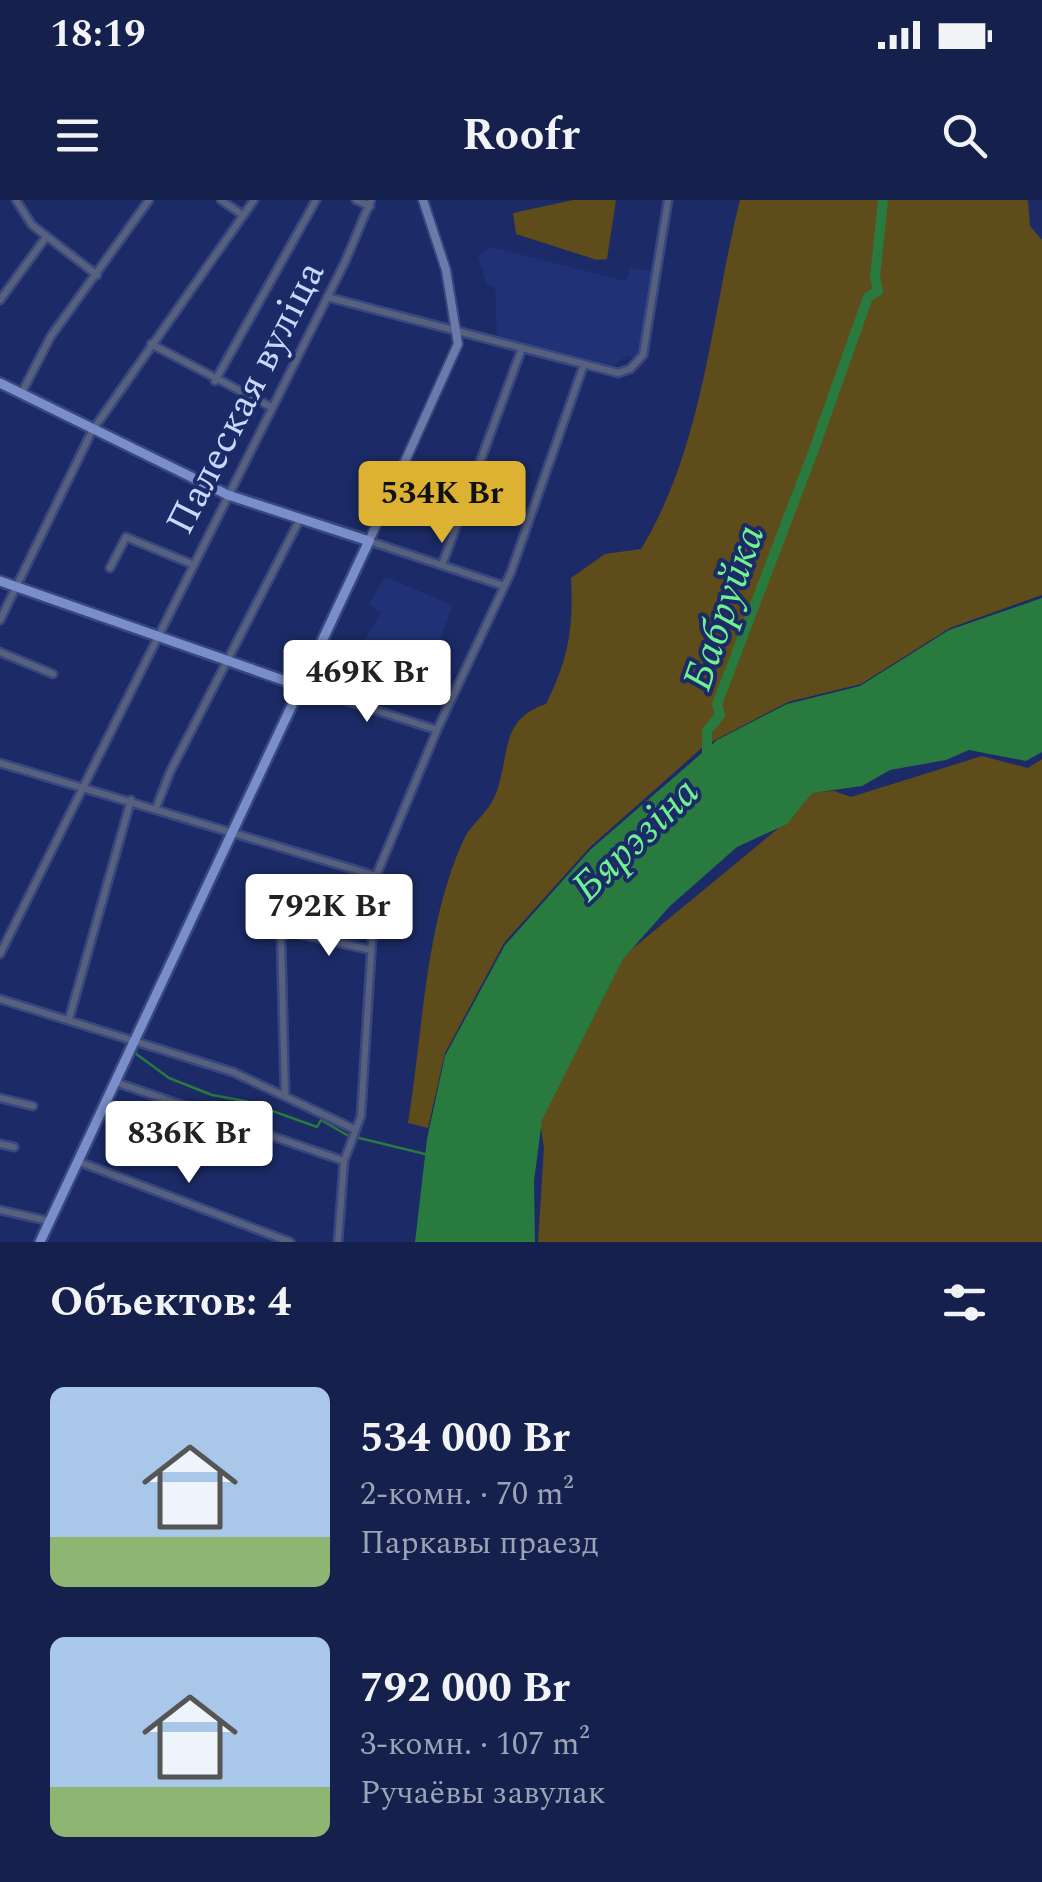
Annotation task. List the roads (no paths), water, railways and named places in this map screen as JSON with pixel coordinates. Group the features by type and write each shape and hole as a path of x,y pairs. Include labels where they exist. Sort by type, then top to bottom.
{"main road":[{"path":"40,1242 453,360 458,330 423,200"},
{"path":"0,383 228,494 369,541"},
{"path":"0,581 300,686"}],"street":[{"path":"16,200 46,237 97,274"},
{"path":"21,394 51,336 150,200"},
{"path":"222,200 243,216"},
{"path":"0,620 92,431 254,200"},
{"path":"214,381 316,200"},
{"path":"356,200 370,203"},
{"path":"327,297 608,374 630,369 643,354 668,200"},
{"name":"Палеская вуліца","path":"0,954 370,203"},
{"path":"0,300 46,237"},
{"path":"151,344 214,381 271,406"},
{"path":"442,565 522,348"},
{"path":"338,1242 344,1161 361,1116 376,876 437,730 504,586 583,367"},
{"path":"156,808 170,772 300,519"},
{"name":"Палеская вуліца","path":"110,568 126,537 194,565"},
{"path":"369,541 504,586"},
{"path":"0,652 53,674"},
{"path":"300,686 308,684 437,730"},
{"path":"0,763 376,876"},
{"path":"69,1019 131,800"},
{"path":"285,1094 280,936 290,932 371,950"},
{"path":"0,999 234,1072 285,1094 353,1134"},
{"path":"115,1082 344,1161"},
{"path":"0,1098 33,1106"},
{"path":"0,1144 14,1147"},
{"path":"77,1161 290,1242"},
{"path":"0,1210 49,1221"}],"water":[{"name":"Бярэзіна","path":"1042,598 1042,752 1026,761 969,750 946,760 890,770 862,786 812,793 787,824 737,847 670,906 623,959 542,1120 534,1181 535,1242 415,1242 427,1139 445,1056 505,945 590,850 717,740 787,704 860,686 949,630"}],"waterway":[{"name":"Бабруйка","path":"819,435 868,297 878,291 875,277 883,200"},
{"name":"Бабруйка","path":"707,759 707,731 720,715 717,704 818,439"},
{"path":"135,1053 169,1078 212,1095 245,1101 317,1127 321,1120 347,1135 425,1154"}]}
